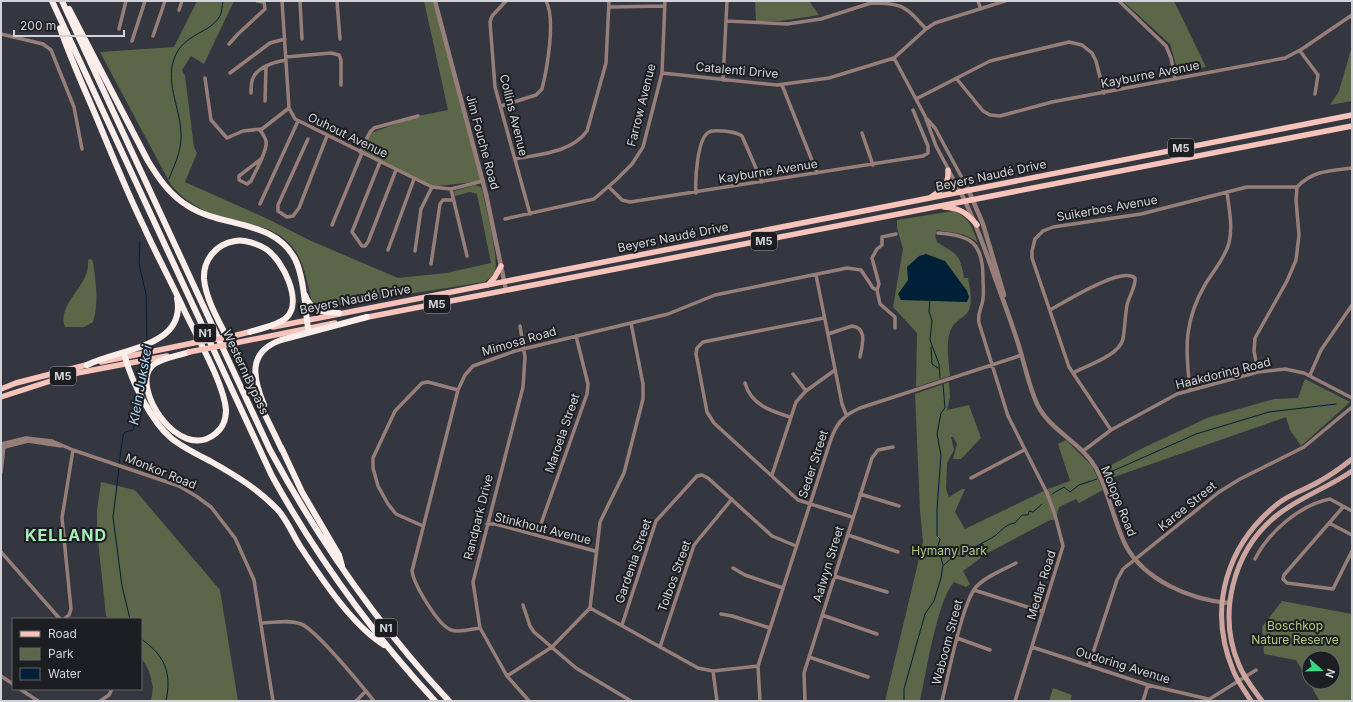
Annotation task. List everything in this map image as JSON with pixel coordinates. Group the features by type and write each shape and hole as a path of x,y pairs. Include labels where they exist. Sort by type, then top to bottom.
{"highway":[{"path":"51,1 80,82 144,228 172,283 220,388 226,411 223,426 211,437 200,441 190,440 170,429 159,414 146,388 145,382 148,370 154,364 189,352"},
{"name":"Western Bypass","path":"51,1 272,476 308,537 332,572 388,648 435,701"},
{"path":"63,1 81,30 148,161 164,185 174,196 199,212 257,229 280,240 295,260 301,284 308,328"},
{"name":"Western Bypass","path":"63,1 270,450 306,514 342,569 378,619 449,701"},
{"path":"250,332 278,323 286,318 293,303 292,294 285,271 271,253 266,249 247,242 235,241 219,246 210,255 204,274 206,288 223,330 302,492 339,555 342,569"},
{"path":"87,364 98,359 154,342 167,333 175,322 178,310 172,283"},
{"path":"301,284 308,301 313,308 323,312 338,313"},
{"path":"282,450 255,379 255,365 261,353 268,346 281,340 367,317"},
{"path":"125,357 148,406 165,432 182,446 241,479 270,502 279,511 300,546 337,598 372,637 388,648"}],"main road":[{"name":"Beyers Naudé Drive","path":"1,389 16,383 87,364 233,336 338,313 926,200 968,189 1352,115"},
{"name":"Beyers Naudé Drive","path":"1,397 66,375 1352,126"},
{"path":"926,200 944,188 948,181 948,170"},
{"path":"937,206 962,210 967,213 977,225"},
{"path":"488,285 496,277 501,266"},
{"path":"1251,701 1238,681 1227,655 1224,639 1221,602 1235,556 1241,545 1255,527 1281,501 1320,482 1352,459"},
{"path":"1262,701 1245,677 1238,664 1233,648 1229,603 1236,572 1252,541 1266,525 1289,506 1322,490 1352,471"}],"street":[{"path":"119,28 126,1"},
{"path":"132,41 145,1"},
{"path":"153,36 165,1"},
{"path":"179,10 182,1"},
{"path":"229,44 264,10 264,1 258,1"},
{"path":"205,78 210,115 214,124 227,138 239,132 260,130 289,108 282,1"},
{"path":"300,1 302,39"},
{"path":"337,1 340,39"},
{"name":"Jim Fouche Road","path":"435,1 483,180 506,290"},
{"name":"Collins Avenue","path":"506,1 495,12 490,22 494,79 530,214"},
{"path":"501,106 536,95 542,89 551,27 551,14 546,1"},
{"path":"515,159 565,148 581,139 588,131 606,63 610,7 609,1"},
{"name":"Farrow Avenue","path":"505,219 589,202 609,187 632,164 640,152 662,73 665,1"},
{"path":"723,80 727,1"},
{"path":"978,1 980,7"},
{"name":"Catalenti Drive","path":"662,73 723,80 782,84 829,78 894,58 926,29 935,23 980,7 1005,1"},
{"path":"1119,1 1166,46 1171,58 1175,79"},
{"path":"726,21 788,24 821,19 871,2 903,3 926,29"},
{"path":"610,7 665,6"},
{"name":"Kayburne Avenue","path":"956,78 983,111 996,116 1104,93 1278,60 1300,51 1352,15"},
{"path":"1,34 43,44 51,50 74,107 82,149"},
{"path":"230,73 270,43 285,39"},
{"path":"916,99 990,62 1064,43 1073,43 1085,47 1094,57 1104,93"},
{"path":"1300,51 1318,75 1315,94"},
{"path":"251,94 254,76 277,61 337,54 341,60 341,86"},
{"path":"894,58 925,116 936,146 960,191"},
{"path":"265,101 266,67"},
{"path":"782,84 817,174"},
{"name":"Ouhout Avenue","path":"289,108 298,121 432,187 451,189 483,180"},
{"name":"Kayburne Avenue","path":"609,187 622,200 630,202 696,193 924,156 928,153 928,146 913,110"},
{"path":"332,225 370,132 374,128 418,116"},
{"path":"925,116 934,128 968,189"},
{"path":"260,204 298,121"},
{"path":"260,130 266,142 261,159 250,183 247,184 239,180 239,176 242,172 261,159"},
{"path":"696,193 695,173 699,155 705,136 711,131 730,132 738,134 744,138 762,182"},
{"path":"862,133 873,165"},
{"path":"308,139 278,206 278,211 287,217 293,216 299,208 327,136"},
{"path":"380,162 352,232 362,246 365,246 368,242 396,170"},
{"path":"1258,372 1254,351 1255,338 1290,275 1298,252 1297,187 1304,180 1314,174 1352,168"},
{"path":"388,250 414,179"},
{"name":"Suikerbos Avenue","path":"1110,430 1094,402 1072,373 1065,356 1032,251 1035,240 1043,231 1061,226 1152,212 1253,186 1297,187"},
{"path":"415,252 421,209 432,187"},
{"path":"451,189 467,256"},
{"name":"Molope Road","path":"968,189 984,230 1002,287 1004,299"},
{"name":"Molope Road","path":"960,191 977,225 1004,299 1040,408 1053,426 1083,451 1095,466 1102,478 1122,537 1136,559 1167,584 1196,597 1229,603"},
{"path":"1190,389 1186,351 1188,330 1196,302 1228,245 1231,225 1228,192"},
{"path":"431,264 440,204 443,200 453,200"},
{"name":"Medlar Road","path":"938,233 955,235 968,239 979,250 982,264 983,293 978,318 1008,416 1047,494 1055,515 1063,546 1015,701"},
{"path":"895,328 895,317 880,304 877,290 879,284 872,258 877,249 882,245 882,237 896,234"},
{"name":"Mimosa Road","path":"480,628 459,631 450,630 439,619 422,594 412,571 458,390 465,375 473,366 524,348 668,314 708,297 847,268 857,268 863,272 874,290 877,290"},
{"path":"816,275 842,404 846,414 1022,355"},
{"path":"1050,310 1097,284 1127,275 1132,275 1135,278 1135,283 1127,306 1123,340 1120,347 1113,353 1072,373"},
{"path":"1310,375 1321,350 1352,305"},
{"path":"824,318 703,342 696,350 707,412 711,420 794,497 810,504 852,517"},
{"path":"507,676 552,647 590,608 595,551 600,522 624,473 643,399 643,384 631,323"},
{"name":"Randpark Drive","path":"520,326 524,348 523,387 473,582 480,628 507,676 529,701"},
{"path":"828,334 852,326 860,329 863,333 860,357"},
{"name":"Maroela Street","path":"537,535 587,394 588,384 576,336"},
{"name":"Haakdoring Road","path":"1083,451 1110,430 1166,399 1190,389 1258,372 1285,369 1310,375 1352,398"},
{"path":"772,476 796,402 806,391 835,370"},
{"path":"793,374 806,391"},
{"path":"423,526 396,514 388,504 378,486 373,465 374,455 395,411 422,383 428,382 458,390"},
{"path":"745,383 749,394 760,405 768,410 790,417"},
{"name":"Karee Street","path":"1089,666 1118,576 1123,569 1229,485 1304,448 1352,407"},
{"name":"Seder Street","path":"760,701 758,666 832,435 846,414"},
{"name":"Monkor Road","path":"2,446 28,441 63,446 187,490 205,502 216,513 235,538 251,571 258,595 273,701"},
{"path":"1,472 2,446"},
{"name":"Aalwyn Street","path":"805,701 803,677 848,535 852,517 874,454 878,450 893,447"},
{"path":"65,618 69,615 71,609 62,514 73,450"},
{"path":"971,478 1024,450"},
{"name":"Gardenia Street","path":"622,625 652,529 660,514 694,477 699,475 708,478 774,538 796,546"},
{"path":"860,494 898,506"},
{"name":"Tolbos Street","path":"660,647 694,545 732,499"},
{"path":"1255,559 1260,549 1290,518 1317,503 1330,499 1352,511"},
{"path":"1343,507 1282,579 1287,583 1333,589 1352,551"},
{"path":"1329,523 1352,535"},
{"name":"Stinkhout Avenue","path":"487,524 495,524 595,551"},
{"path":"848,535 898,552"},
{"path":"1,552 59,618"},
{"path":"1016,563 982,582 974,590 1043,612"},
{"path":"733,568 745,575 783,588"},
{"path":"834,576 887,592"},
{"name":"Waboom Street","path":"942,701 957,638 970,597 974,590"},
{"path":"523,605 532,630 586,675 631,701"},
{"path":"590,608 698,668 714,671 758,666"},
{"path":"721,614 770,628"},
{"path":"822,615 877,634"},
{"path":"261,623 292,622 306,627 374,701"},
{"path":"957,638 990,650"},
{"name":"Oudoring Avenue","path":"1032,647 1148,685 1208,700"},
{"path":"809,657 868,677"},
{"path":"1208,700 1256,670"},
{"path":"714,671 717,701"},
{"path":"1,676 12,683"},
{"path":"1143,701 1148,685"},
{"path":"22,690 38,701"},
{"path":"100,701 109,694 111,690"},
{"path":"356,701 366,691"}],"green space":[{"path":"197,1 234,1 204,64 191,56 182,70 185,76 194,147 197,153 185,182 270,220 309,240 398,278 446,273 491,263 477,194 470,192 455,196 454,191 475,185 481,187 492,233 496,264 495,271 492,276 484,282 321,308 312,302 302,263 294,249 281,236 261,227 217,216 192,204 183,197 171,185 100,52 174,47"},
{"path":"424,1 436,1 483,181 429,187 359,153 371,133 418,116 448,110"},
{"path":"755,1 809,1 819,15 780,21 756,21"},
{"path":"1123,1 1174,1 1206,67 1178,72 1170,44"},
{"path":"1352,46 1352,101 1330,105 1339,91"},
{"path":"953,211 963,216 969,223 978,243 963,235 937,230 935,236 937,242 959,259 964,278 968,278 971,293 970,308 967,313 954,325 949,334 948,352 950,376 916,387 917,333 893,307 903,249 897,228 897,220"},
{"path":"91,259 93,262 96,292 96,307 93,322 84,327 65,327 65,310 80,286 88,269 88,260"},
{"path":"1305,379 1350,402 1301,446 1290,430 1286,417 1108,479 1104,469 1143,448 1207,418 1274,399 1298,398"},
{"name":"Hymany Park","path":"949,382 950,397 947,410 969,405 981,438 961,459 953,459 957,444 953,437 951,437 954,450 947,463 946,489 949,497 962,489 965,489 955,512 965,529 1048,489 1070,481 1058,444 1066,440 1092,466 1103,490 1079,503 1076,499 1059,507 1056,520 1050,520 986,554 963,571 970,584 966,587 954,582 942,605 937,621 920,701 885,701 923,542 920,510 915,394"},
{"path":"101,482 135,490 220,590 238,701 151,701 153,687 149,671 142,659 142,618 108,618 106,616 97,531 97,510"},
{"name":"Boschkop Nature Reserve","path":"1282,601 1352,614 1352,701 1319,700 1313,690 1341,690 1341,650 1301,650 1301,668 1296,660 1264,654 1262,627"},
{"path":"1053,688 1072,695 1070,701 1049,701"}],"water":[{"path":"926,254 945,261 967,291 969,297 967,302 901,300 898,294 908,280 907,267 919,256"}],"waterway":[{"name":"Klein Jukskei","path":"169,179 179,154 181,143 181,128 171,79 174,59 178,50 184,44 216,22 221,14 223,1"},
{"name":"Klein Jukskei","path":"140,241 139,264 146,294 147,342"},
{"path":"930,301 929,311 932,321 930,340 939,364 940,378"},
{"path":"931,347 932,364 938,368"},
{"name":"Klein Jukskei","path":"139,385 143,363"},
{"path":"904,701 904,689 925,614 934,601 941,578 943,565 938,546 940,539 937,536 937,509 941,455 937,434 941,413 945,408 943,384"},
{"name":"Klein Jukskei","path":"119,464 123,436 125,432 133,430 135,423 132,416 137,394"},
{"path":"1106,474 1196,434 1269,412 1336,404"},
{"name":"Klein Jukskei","path":"119,468 113,517 122,586 130,618"},
{"path":"1052,494 1064,487 1070,492 1079,485 1097,479"},
{"path":"944,565 955,555 964,557 975,547 992,538 1007,526 1015,523 1022,515 1028,515 1029,511 1033,512 1042,504"},
{"name":"Klein Jukskei","path":"142,640 156,652 165,666 168,682 166,701"}],"district":[{"name":"KELLAND","path":"66,535"}]}
